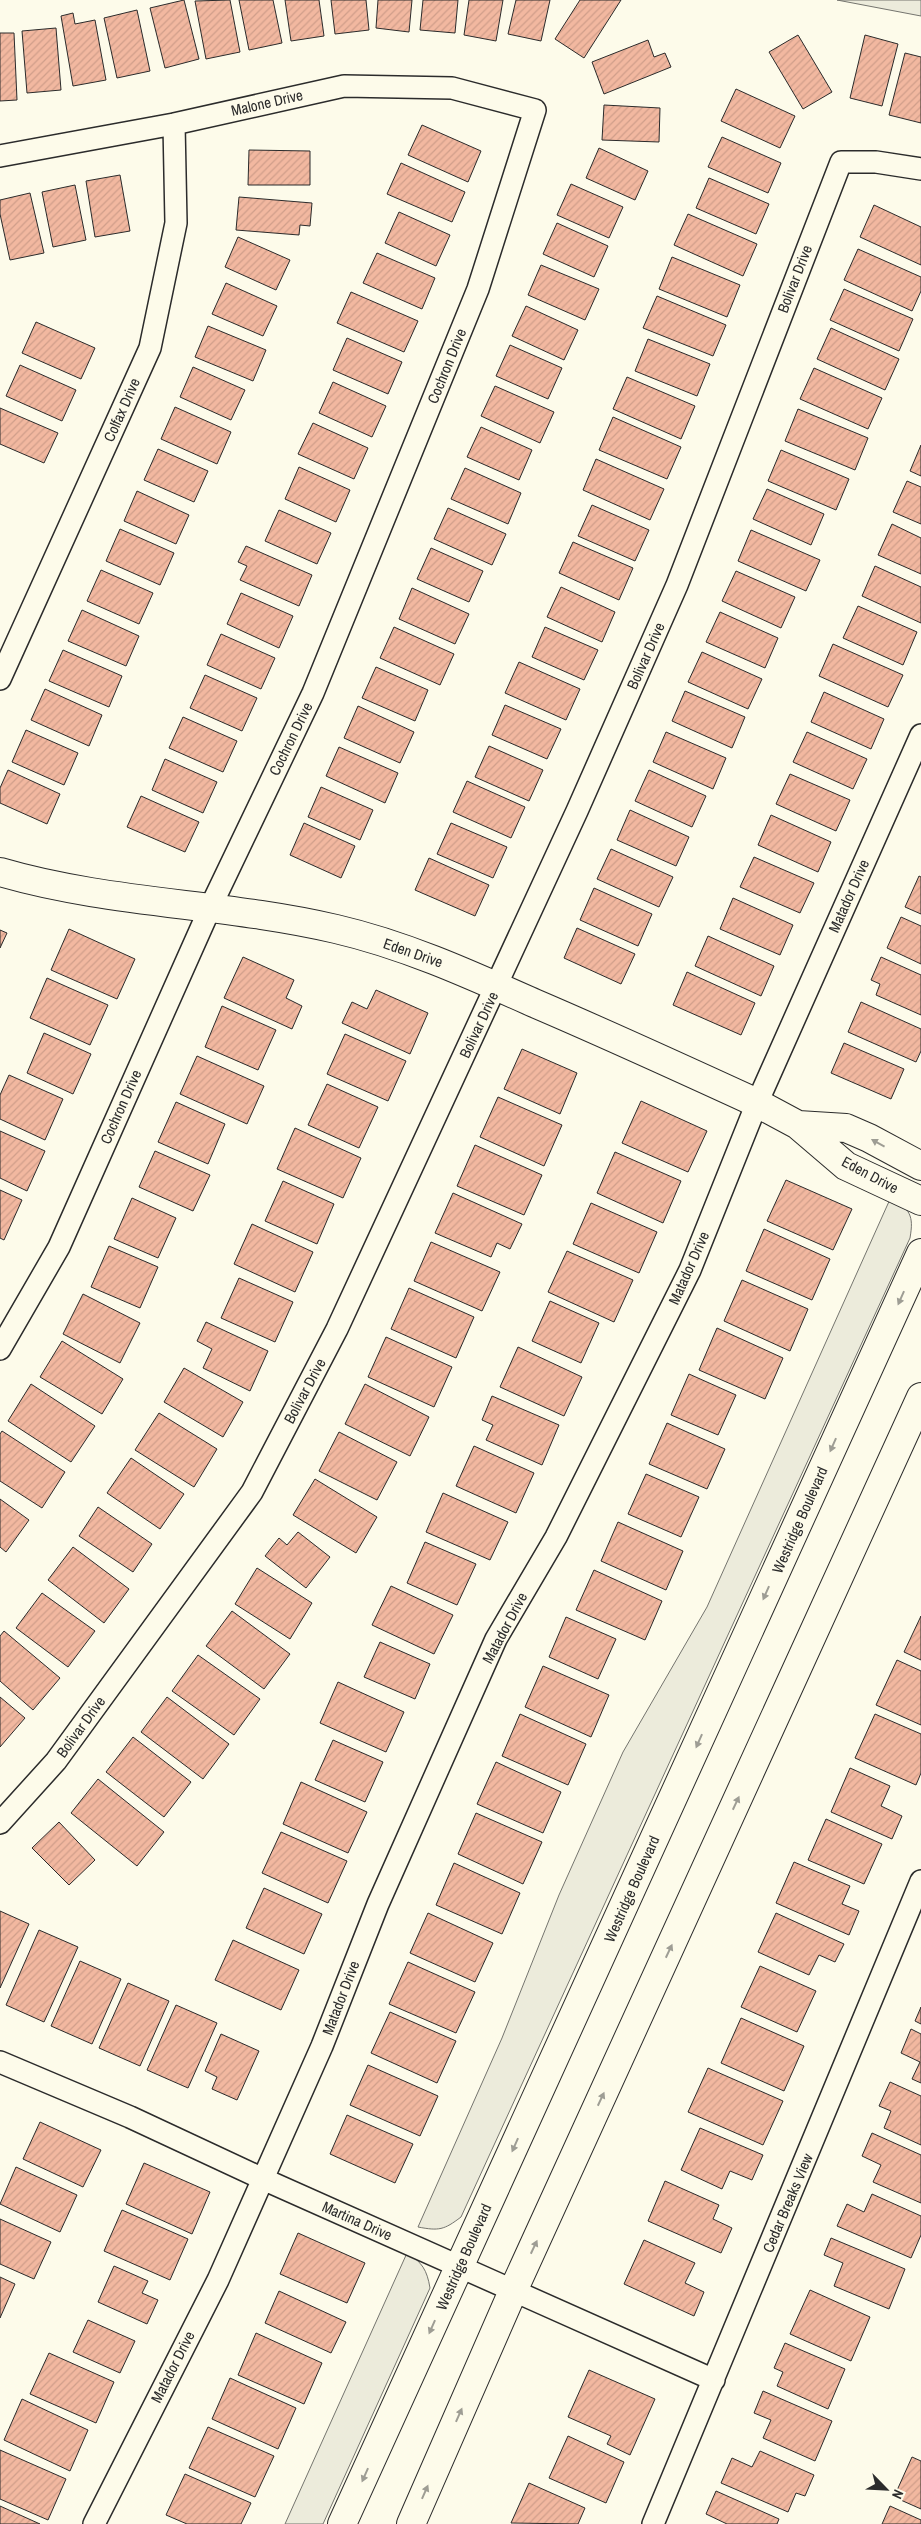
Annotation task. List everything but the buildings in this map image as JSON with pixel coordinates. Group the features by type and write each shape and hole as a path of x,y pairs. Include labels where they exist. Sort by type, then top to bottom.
{"main road":[{"name":"Eden Drive","path":"0,872 24,879 117,896 211,906 336,929 425,955 757,1103 798,1125 846,1166 921,1201"},
{"name":"Eden Drive","path":"798,1125 846,1128 921,1166"},
{"name":"Westridge Boulevard","path":"342,2524 921,1253"},
{"path":"411,2524 514,2291 921,1397"}],"street":[{"name":"Malone Drive","path":"0,156 174,124 344,86 452,88 535,110"},
{"name":"Cochron Drive","path":"0,1349 59,1247 211,906 313,693 478,289 535,110"},
{"name":"Colfax Drive","path":"0,679 4,658 150,348 176,223 174,124"},
{"name":"Bolivar Drive","path":"0,1823 56,1761 252,1492 337,1329 496,986 677,585 841,162 876,162 921,170"},
{"name":"Matador Drive","path":"94,2524 218,2280 322,2046 378,1904 496,1639 556,1537 690,1270 757,1103 921,735"},
{"name":"Cedar Breaks View","path":"653,2524 921,1881"},
{"name":"Martina Drive","path":"0,2062 130,2117 263,2179 714,2380"}],"shaded area":[{"path":"837,0 921,0 921,16"},
{"path":"891,1197 903,1206 911,1218 910,1238 461,2217 450,2225 441,2228 418,2227 502,2038 559,1895 623,1752 707,1607"},
{"path":"407,2253 423,2267 430,2288 323,2524 285,2524"}]}
